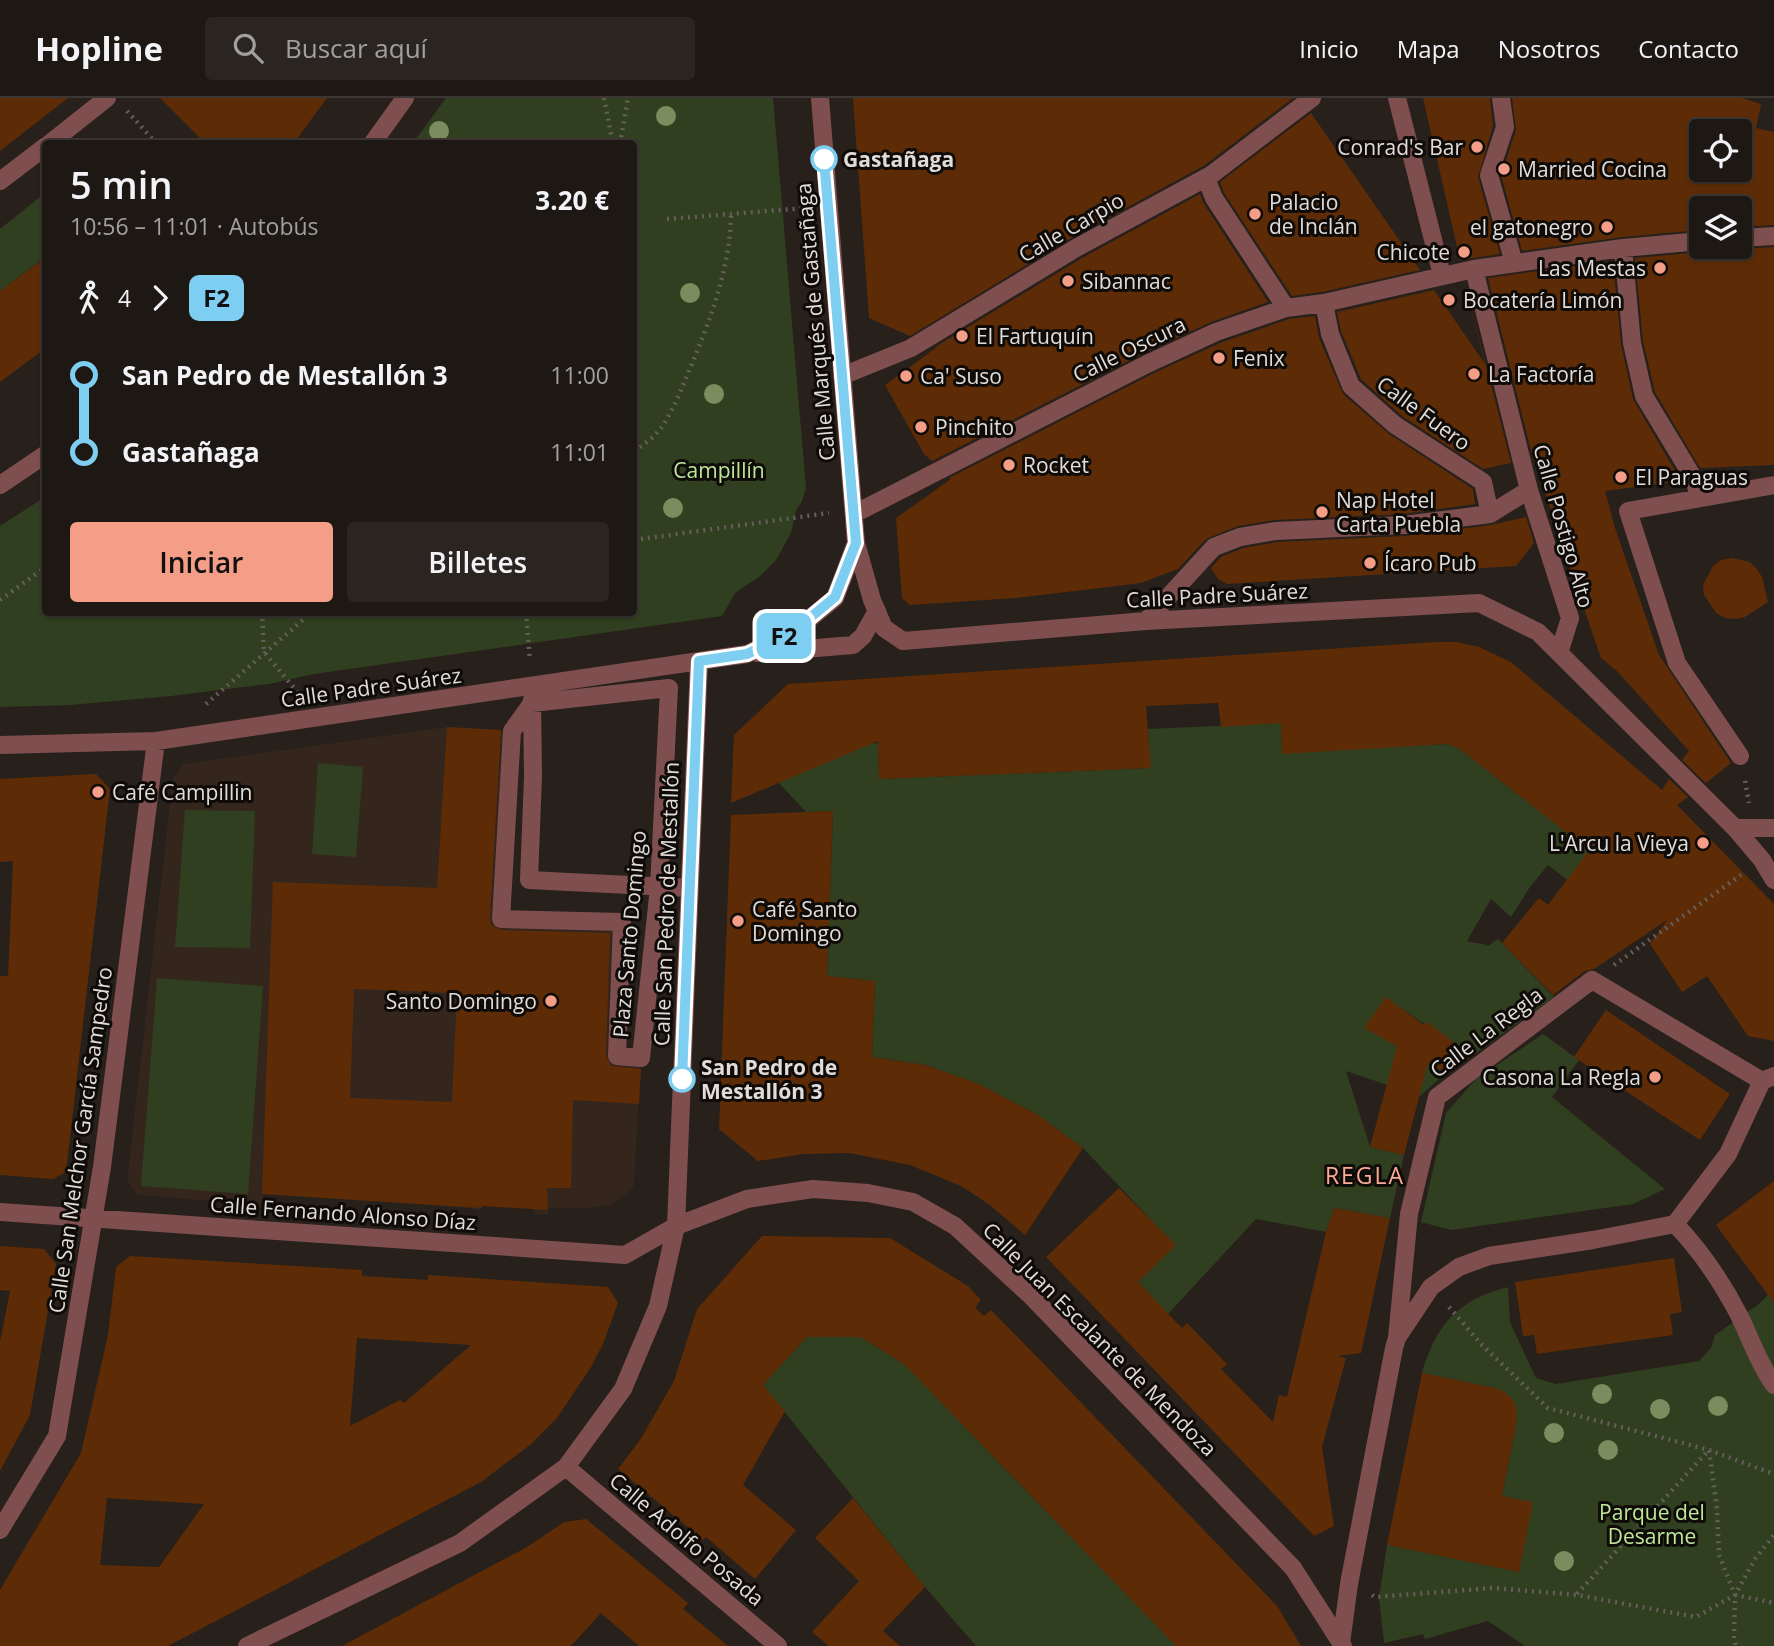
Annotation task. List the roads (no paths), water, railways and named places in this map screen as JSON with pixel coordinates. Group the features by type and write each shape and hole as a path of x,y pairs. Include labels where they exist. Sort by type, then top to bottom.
{"street":[{"path":"375,140 405,98"},
{"name":"Calle Marqués de Gastañaga","path":"820,98 856,543"},
{"name":"Calle Carpio","path":"842,376 911,348 1076,248 1206,178 1312,98"},
{"path":"1397,98 1442,275"},
{"path":"1501,98 1505,127 1489,175 1514,263"},
{"path":"55,140 115,103"},
{"path":"0,181 42,149"},
{"path":"1206,178 1214,198 1286,308"},
{"path":"1752,237 1774,236"},
{"name":"Calle Oscura","path":"854,512 1147,364 1216,332 1286,308 1324,303 1474,269 1623,248 1689,243"},
{"path":"1623,248 1632,343 1644,396 1694,479 1699,497"},
{"name":"Calle Postigo Alto","path":"1474,269 1529,490 1570,618 1559,653"},
{"name":"Calle Fuero","path":"1324,303 1329,334 1351,386 1395,425 1483,482 1490,514"},
{"path":"0,485 42,457"},
{"path":"1741,756 1677,663 1628,511 1774,485"},
{"path":"1146,621 1214,547 1240,537 1276,531 1404,526 1490,514 1529,490"},
{"name":"Calle Padre Suárez","path":"856,543 872,600 884,628 903,641 1146,621 1479,603 1538,632 1559,653"},
{"name":"Calle Padre Suárez","path":"747,654 793,632 835,597 856,543"},
{"name":"Calle Padre Suárez","path":"0,746 156,741 532,694 747,654 852,645 863,636 877,611"},
{"path":"1559,653 1735,828 1762,860 1774,880"},
{"name":"Calle San Pedro de Mestallón","path":"247,1646 460,1543 566,1467 623,1389 658,1306 676,1226 699,661"},
{"name":"Plaza Santo Domingo","path":"669,688 659,887 642,1058 617,1056 622,922 501,919 512,731 532,694 669,688"},
{"path":"532,694 533,776 529,880 690,888"},
{"name":"Calle San Melchor García Sampedro","path":"0,1530 57,1436 94,1219 156,741"},
{"path":"1735,828 1774,828"},
{"name":"Calle La Regla","path":"1342,1645 1349,1584 1397,1338 1409,1214 1437,1097 1592,980 1768,1079"},
{"path":"1768,1079 1728,1154 1675,1224 1692,1241 1724,1289 1740,1317 1763,1370 1774,1385"},
{"name":"Calle Juan Escalante de Mendoza","path":"676,1226 747,1199 813,1189 868,1193 913,1202 955,1226 1032,1297 1293,1568 1342,1645"},
{"name":"Calle Fernando Alonso Díaz","path":"0,1212 625,1255 676,1226"},
{"name":"Calle La Regla","path":"1397,1338 1432,1287 1459,1268 1489,1256 1675,1224"},
{"name":"Calle Adolfo Posada","path":"566,1467 778,1646"}],"place":[{"name":"Conrad's Bar","path":"1477,147"},
{"name":"Gastañaga","path":"824,159"},
{"name":"Married Cocina","path":"1504,169"},
{"name":"Palacio de Inclán","path":"1255,214"},
{"name":"el gatonegro","path":"1607,227"},
{"name":"Chicote","path":"1464,252"},
{"name":"Las Mestas","path":"1660,268"},
{"name":"Sibannac","path":"1068,281"},
{"name":"Bocatería Limón","path":"1449,300"},
{"name":"El Fartuquín","path":"962,336"},
{"name":"Fenix","path":"1219,358"},
{"name":"La Factoría","path":"1474,374"},
{"name":"Ca' Suso","path":"906,376"},
{"name":"Pinchito","path":"921,427"},
{"name":"Rocket","path":"1009,465"},
{"name":"El Paraguas","path":"1621,477"},
{"name":"Nap Hotel Carta Puebla","path":"1322,512"},
{"name":"Ícaro Pub","path":"1370,563"},
{"name":"Café Campillin","path":"98,792"},
{"name":"L'Arcu la Vieya","path":"1703,843"},
{"name":"Café Santo Domingo","path":"738,921"},
{"name":"Santo Domingo","path":"551,1001"},
{"name":"Casona La Regla","path":"1655,1077"},
{"name":"San Pedro de Mestallón 3","path":"682,1079"}],"district":[{"name":"REGLA","path":"1365,1175"}],"park label":[{"name":"Campillín","path":"719,470"},
{"name":"Parque del Desarme","path":"1652,1524"}]}
